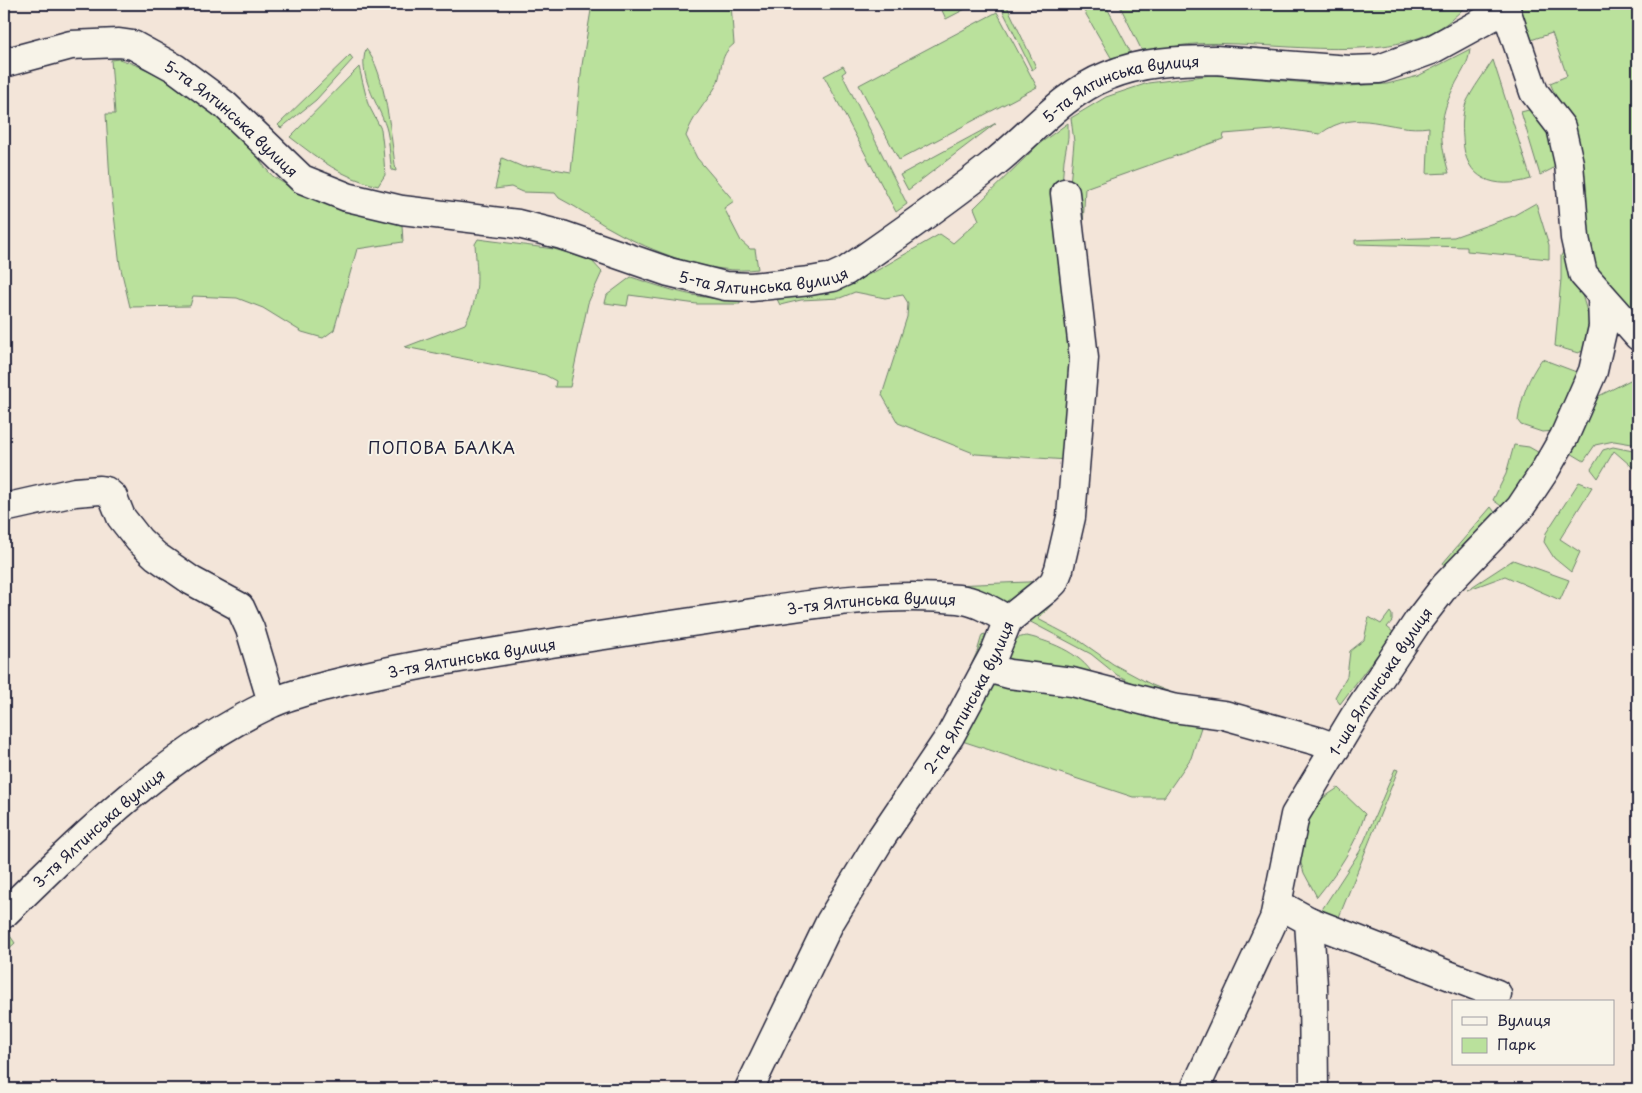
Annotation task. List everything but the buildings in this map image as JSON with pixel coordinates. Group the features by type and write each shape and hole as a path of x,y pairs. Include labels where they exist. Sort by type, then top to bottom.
{"street":[{"name":"5-та Ялтинська вулиця","path":"4,63 71,45 119,43 133,45 176,68 224,105 302,179 338,193 402,210 518,224 562,235 669,272 725,286 751,288 810,281 846,271 994,164 1078,92 1109,75 1139,67 1193,60 1350,70 1379,69 1431,50 1505,6"},
{"path":"1505,6 1534,92 1561,127 1569,162 1575,238 1583,274 1602,298 1638,336"},
{"name":"2-га Ялтинська вулиця","path":"749,1089 830,922 881,838 950,736 987,668 1008,620 1054,582 1066,546 1071,517 1084,358 1065,193"},
{"name":"1-ша Ялтинська вулиця","path":"1195,1089 1268,935 1278,904 1292,822 1336,748 1418,621 1445,586 1520,508 1544,472 1564,437 1593,371 1603,327 1602,298"},
{"path":"4,508 75,492 106,491 113,497 121,517 145,545 192,581 240,607 250,629 272,702"},
{"name":"3-тя Ялтинська вулиця","path":"4,914 88,834 160,772 202,742 272,702 302,692 398,669 817,603 900,598 957,599 976,602 1008,620"},
{"path":"987,668 1009,674 1072,682 1172,708 1224,715 1336,748"},
{"path":"1278,904 1309,921 1497,994"},
{"path":"1309,921 1313,986 1314,1089"}],"green space":[{"path":"592,4 731,4 734,44 725,54 716,86 695,116 686,136 697,158 734,201 724,208 741,241 750,249 755,249 758,269 723,269 688,262 654,250 614,231 559,198 555,193 522,192 511,187 495,189 502,158 523,167 536,166 571,172 582,65"},
{"path":"939,4 975,4 946,19"},
{"path":"1006,4 1036,67 1032,70 1000,5"},
{"path":"1080,4 1105,4 1132,55 1125,55 1113,61"},
{"path":"1119,4 1307,4 1315,6 1316,4 1465,4 1461,11 1451,20 1426,35 1397,44 1363,48 1328,49 1195,44 1143,53"},
{"path":"1518,4 1561,4 1564,7 1638,7 1638,326 1589,269 1572,132 1550,83 1567,76 1552,33 1531,40"},
{"path":"997,12 1037,87 899,160 859,85"},
{"path":"366,49 373,59 383,89 396,171 392,170 386,127 366,79 364,59"},
{"path":"1470,49 1466,64 1445,109 1443,120 1443,150 1449,173 1427,174 1429,127 1400,127 1361,121 1347,122 1334,126 1320,134 1285,129 1224,134 1223,139 1085,188 1082,246 1069,195 1074,142 1071,118 1106,97 1148,83 1211,75 1346,86 1387,84 1418,76"},
{"path":"350,55 353,59 316,100 281,128 278,125"},
{"path":"119,59 157,74 206,106 250,147 265,168 277,179 304,193 402,225 403,242 357,249 334,330 323,338 302,332 263,308 237,298 193,296 190,306 130,307 120,265 110,181 106,114 115,114 111,60"},
{"path":"1493,60 1531,179 1505,183 1494,182 1484,178 1475,172 1469,164 1465,152 1462,125 1466,103"},
{"path":"843,66 846,71 842,74 907,204 896,212 824,76"},
{"path":"359,67 368,104 381,129 385,175 378,186 342,173 290,137"},
{"path":"1536,108 1551,133 1558,162 1552,169 1540,175 1521,112"},
{"path":"996,123 908,190 900,175"},
{"path":"1068,123 1060,210 1080,355 1066,526 1058,561 1051,579 1010,613 968,591 943,589 852,592 850,589 1028,582 1049,579 1068,460 976,454 898,423 882,395 907,317 908,303 903,295 885,298 855,292 840,298 801,300 780,305 777,299 829,293 876,271 940,234 953,243 979,220 974,208 1039,144"},
{"path":"1536,203 1549,245 1549,259 1467,251 1467,247 1355,244 1355,240 1454,237 1513,216"},
{"path":"478,239 554,249 591,260 602,272 588,303 570,387 555,387 556,381 545,375 405,347 465,324 476,294 475,244"},
{"path":"1564,250 1569,251 1591,325 1587,349 1578,353 1555,346 1561,279 1561,256"},
{"path":"631,277 671,290 698,296 740,299 740,304 697,304 629,295 627,306 605,303 607,295"},
{"path":"1542,359 1579,373 1557,431 1542,432 1521,425 1518,421 1526,388"},
{"path":"1638,376 1638,445 1614,441 1595,445 1584,461 1569,452 1595,398"},
{"path":"1514,445 1529,447 1543,455 1504,508 1493,500 1506,474"},
{"path":"1613,447 1638,452 1638,472 1614,451 1598,478 1591,469 1603,450"},
{"path":"1579,482 1592,487 1560,539 1580,552 1571,572 1554,558 1544,542 1546,533"},
{"path":"1491,507 1497,515 1468,540 1445,567 1443,563"},
{"path":"1513,560 1569,580 1560,600 1505,576 1467,590"},
{"path":"1072,570 1059,597 1038,619 1080,641 1113,664 1152,685 1203,705 1155,694 1117,675 1091,654 1025,619"},
{"path":"1390,612 1392,621 1387,627 1394,633 1340,704 1335,697 1347,676 1350,651 1364,640 1369,617 1381,624"},
{"path":"985,634 986,646 953,705 977,652 982,635"},
{"path":"1027,636 1067,651 1084,663 1096,680 1000,665 1009,645 1016,639"},
{"path":"1014,683 1203,721 1191,758 1164,797 1133,797 956,739 990,686"},
{"path":"1395,769 1398,770 1339,917 1321,911 1360,851"},
{"path":"1338,788 1365,814 1345,858 1317,897 1304,873 1298,854 1311,806"},
{"path":"6,930 15,943 4,953 4,932"}],"district":[{"name":"ПОПОВА БАЛКА","path":"442,447"}]}
